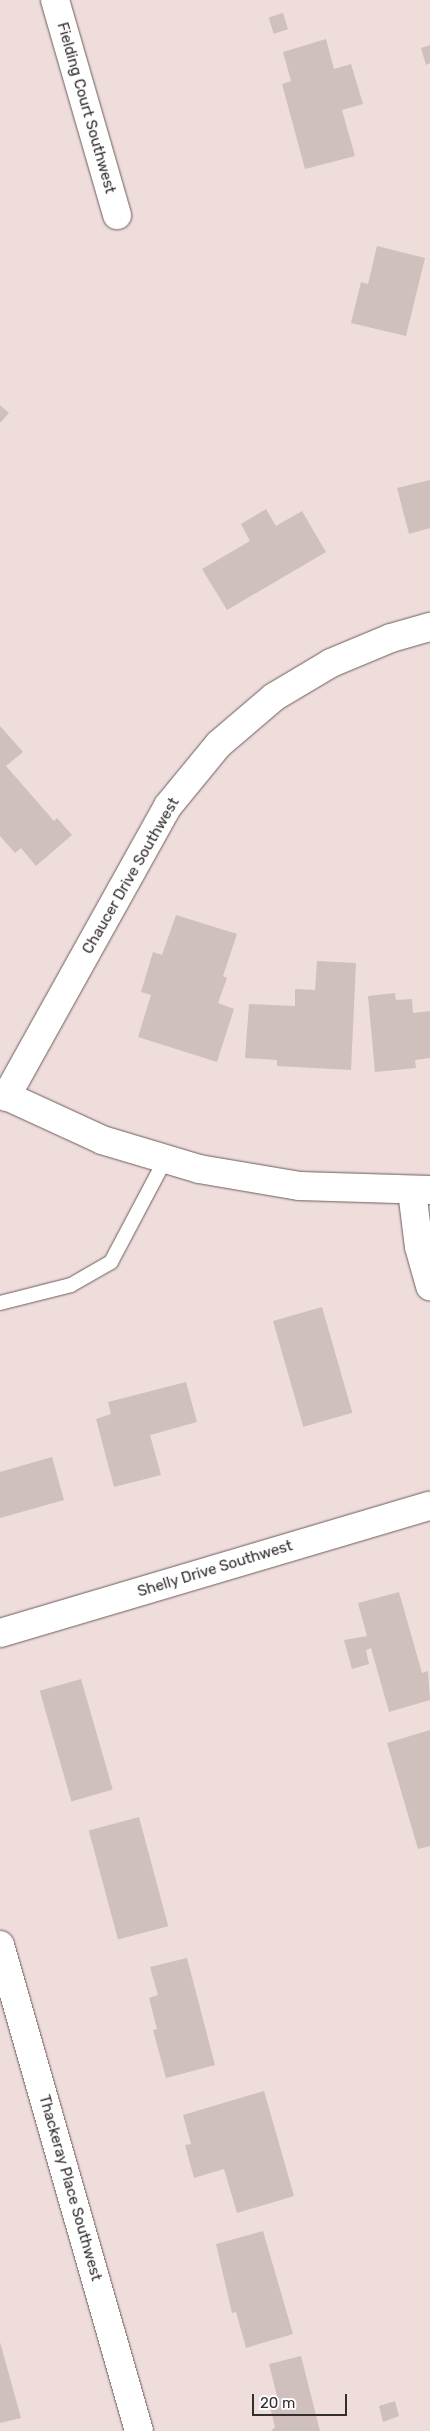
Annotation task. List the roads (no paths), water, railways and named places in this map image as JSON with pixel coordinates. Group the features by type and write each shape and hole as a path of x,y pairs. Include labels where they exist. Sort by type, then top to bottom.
{"street":[{"name":"Fielding Court Southwest","path":"55,0 117,215"},
{"name":"Chaucer Drive Southwest","path":"3,1095 168,806 219,744 274,697 331,663 391,638 430,627"},
{"path":"3,1095 102,1140 199,1169 299,1186 421,1190 419,1247 430,1286"},
{"name":"Shelly Drive Southwest","path":"0,1633 430,1506"},
{"name":"Thackeray Place Southwest","path":"0,1944 139,2431"}],"lane":[{"path":"0,1303 72,1285 111,1262 166,1158"}]}
